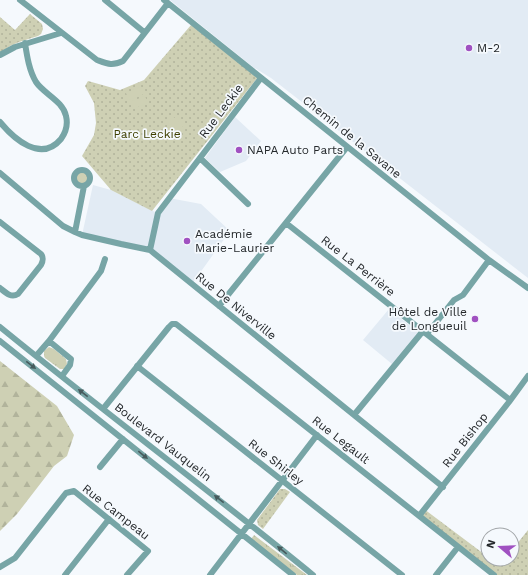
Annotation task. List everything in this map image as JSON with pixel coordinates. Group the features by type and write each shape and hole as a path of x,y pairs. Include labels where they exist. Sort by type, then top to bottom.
{"street":[{"path":"20,0 97,60 107,64 116,64 123,61 166,2"},
{"path":"105,0 144,32"},
{"name":"Chemin de la Savane","path":"166,2 490,260 528,288"},
{"path":"0,55 15,47 61,33"},
{"path":"0,122 23,144 41,149 49,148 57,143 67,129 64,110 36,82 32,73 25,44"},
{"name":"Rue Leckie","path":"150,250 158,213 261,78"},
{"path":"219,306 347,147"},
{"path":"200,158 248,204"},
{"name":"Rue De Niverville","path":"0,173 63,226 74,232 150,250 443,487"},
{"path":"74,232 84,186"},
{"path":"0,222 43,257 41,266 18,294 11,296 0,288"},
{"name":"Rue La Perrière","path":"286,223 510,400"},
{"path":"36,356 49,341 101,271 104,259"},
{"path":"354,415 454,300 463,295 490,260"},
{"name":"Rue Legault","path":"138,366 169,326 174,323 178,324 494,575"},
{"name":"Boulevard Vauquelin","path":"0,327 313,575"},
{"name":"Boulevard Vauquelin","path":"0,341 293,575"},
{"path":"49,341 71,359 70,365 62,376"},
{"path":"103,409 138,366"},
{"name":"Rue Shirley","path":"138,366 402,575"},
{"name":"Rue Bishop","path":"419,516 528,376"},
{"path":"210,575 317,435"},
{"name":"Boulevard Vauquelin","path":"100,467 123,439"},
{"name":"Rue Campeau","path":"0,567 15,558 66,494 74,491 148,551 128,575"},
{"path":"65,575 109,520"},
{"path":"436,575 458,547"}],"shaded area":[{"path":"170,0 528,0 528,278 271,78 253,67"},
{"path":"235,117 261,141 246,161 220,172 205,158"},
{"path":"93,185 111,190 157,213 169,198 201,204 230,231 192,284 150,250 82,235"},
{"path":"389,309 418,332 392,364 363,340"}],"green space":[{"path":"30,14 42,24 43,29 41,34 10,46 0,53 0,17 15,30"},
{"name":"Parc Leckie","path":"191,25 258,77 152,211 111,190 82,156 94,135 96,123 94,103 85,86 88,81 120,90 144,80"},
{"path":"141,87 144,94 129,100 126,93"},
{"path":"145,96 148,103 133,109 130,102"},
{"path":"171,115 184,125 178,133 165,123"},
{"path":"83,170 88,172 90,177 88,182 83,184 78,182 76,177 78,172"},
{"path":"49,347 54,349 66,359 67,364 64,369 60,369 45,358 44,351"},
{"path":"0,361 57,406 74,435 67,456 54,466 17,514 0,531"},
{"path":"280,489 285,489 290,492 263,529 258,525 257,520"},
{"path":"424,509 480,551 480,563 419,516"},
{"path":"528,530 528,575 496,575 486,567 520,567 520,540"},
{"path":"254,535 307,575 297,575 251,539"}],"place":[{"name":"M-2","path":"469,48"},
{"name":"NAPA Auto Parts","path":"239,150"},
{"name":"Académie Marie-Laurier","path":"187,241"},
{"name":"Hôtel de Ville de Longueuil","path":"475,319"}]}
